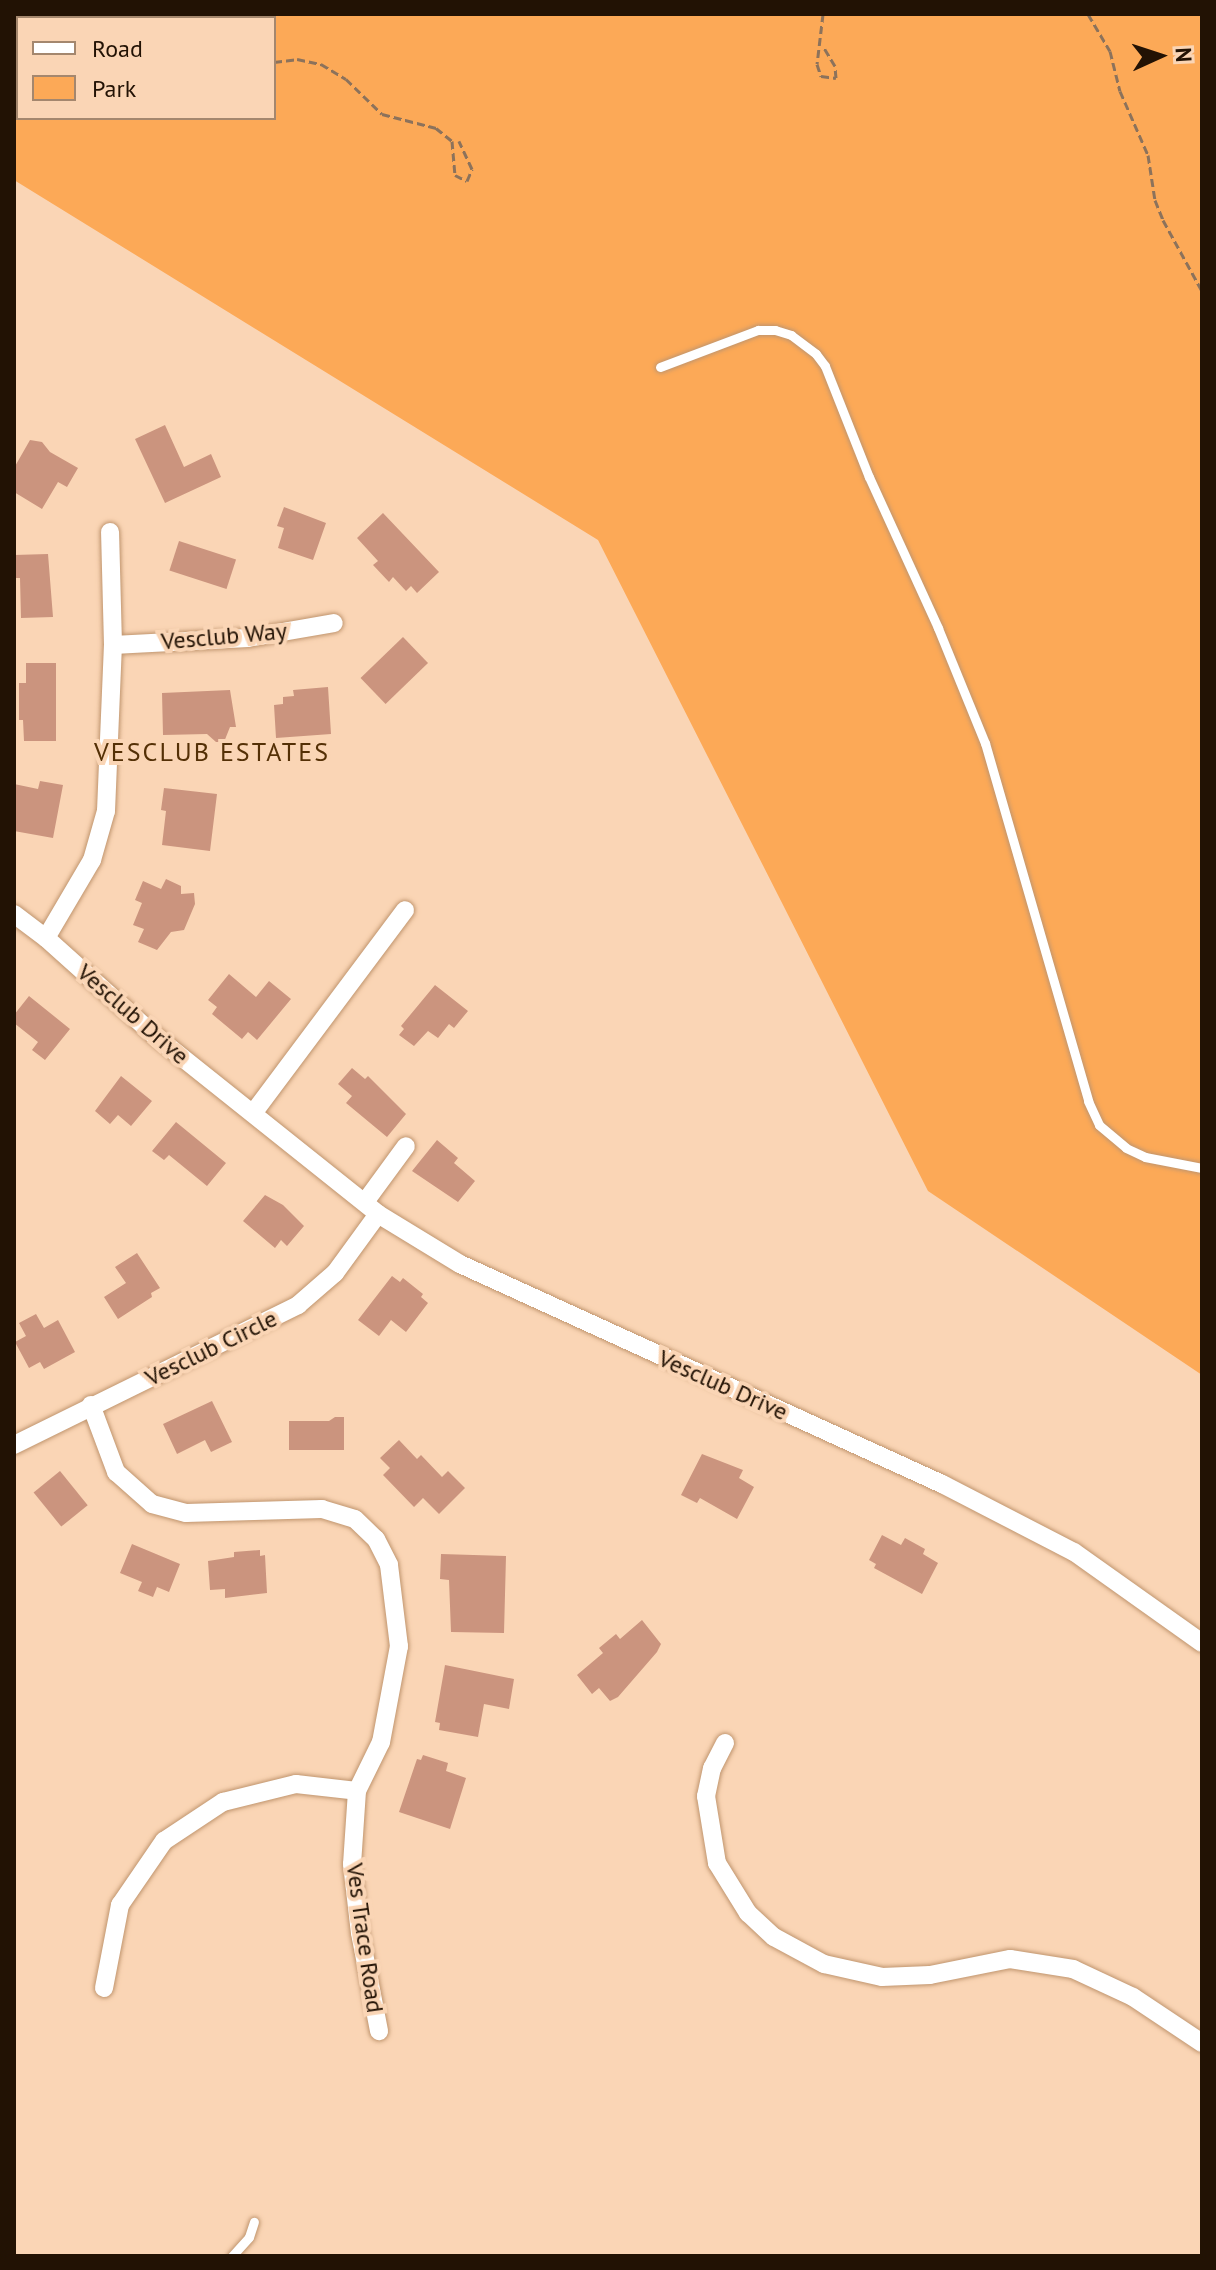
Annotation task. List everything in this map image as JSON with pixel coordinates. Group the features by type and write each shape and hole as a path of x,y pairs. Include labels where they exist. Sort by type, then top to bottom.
{"street":[{"path":"46,938 92,860 106,811 113,645 110,532"},
{"name":"Vesclub Way","path":"113,645 248,638 334,623"},
{"path":"254,1112 405,910"},
{"name":"Vesclub Drive","path":"14,914 46,938 154,1035 372,1208 470,1270 942,1484 1074,1552 1202,1643"},
{"name":"Vesclub Circle","path":"14,1445 298,1305 335,1273 406,1146"},
{"name":"Ves Trace Road","path":"91,1405 116,1472 152,1504 186,1513 322,1509 355,1519 376,1539 389,1565 399,1646 381,1742 357,1791 352,1864 360,1933 379,2031"},
{"path":"725,1743 712,1768 706,1796 717,1863 748,1913 774,1937 824,1964 882,1977 930,1975 1010,1959 1073,1969 1133,1997 1202,2043"},
{"path":"104,1988 120,1905 164,1841 223,1802 296,1784 357,1791"}],"lane":[{"path":"660,367 735,337 767,330 804,343 825,366 869,477 938,628 985,743 1088,1101 1099,1125 1126,1148 1145,1157 1202,1168"},
{"path":"232,2256 249,2237 254,2222"}],"path":[{"path":"823,14 817,64 821,76 836,78 835,66 824,48"},
{"path":"1088,14 1110,51 1124,102 1148,155 1155,200 1163,220 1202,291"},
{"path":"276,62 297,59 321,64 346,79 382,114 436,128 452,141 455,175 467,181 472,169 459,141"}],"green space":[{"path":"14,14 1202,14 1202,1375 928,1191 598,540 14,180"}],"building":[{"path":"165,425 184,467 211,454 221,477 165,503 135,439"},
{"path":"30,440 42,442 50,452 78,468 67,487 58,482 42,509 14,492 14,468"},
{"path":"284,507 326,523 313,560 278,548 284,528 277,526"},
{"path":"383,513 439,572 417,593 411,586 406,591 393,577 389,582 373,565 378,561 357,538"},
{"path":"179,541 236,560 226,589 169,570"},
{"path":"48,554 53,617 21,618 20,578 14,578 14,555"},
{"path":"403,637 428,663 386,704 361,678"},
{"path":"26,663 56,663 56,741 24,741 23,720 19,720 19,683 26,683"},
{"path":"328,687 331,734 276,738 274,705 283,704 283,697 294,696 293,690"},
{"path":"230,690 236,727 230,727 224,742 216,742 207,734 163,735 162,693"},
{"path":"40,781 63,785 53,838 14,831 14,784 38,789"},
{"path":"164,788 217,794 210,851 162,845 166,811 161,810"},
{"path":"166,879 181,886 181,894 194,893 195,904 184,930 171,932 157,950 138,942 144,929 133,925 142,903 135,900 143,881 161,889"},
{"path":"229,974 256,997 269,981 291,999 257,1040 248,1032 242,1039 212,1014 217,1007 208,1000"},
{"path":"435,985 468,1011 454,1028 449,1024 438,1038 428,1031 414,1046 399,1035 404,1029 401,1026"},
{"path":"29,996 70,1029 45,1060 32,1050 38,1042 14,1023 14,1015"},
{"path":"352,1068 365,1079 368,1076 406,1114 387,1137 346,1103 352,1096 338,1084"},
{"path":"121,1076 152,1101 131,1126 118,1115 110,1124 95,1111"},
{"path":"176,1122 226,1163 207,1186 169,1155 164,1160 152,1151"},
{"path":"437,1140 458,1158 454,1163 475,1181 458,1202 412,1171"},
{"path":"265,1195 283,1205 304,1226 287,1246 281,1240 275,1248 243,1221"},
{"path":"137,1253 160,1288 151,1293 152,1297 118,1319 104,1297 126,1283 115,1267"},
{"path":"392,1276 400,1282 403,1278 423,1294 421,1297 428,1303 406,1332 391,1320 379,1336 358,1320"},
{"path":"36,1314 44,1328 58,1320 75,1352 44,1369 40,1362 29,1368 15,1342 26,1336 19,1323"},
{"path":"212,1401 232,1442 211,1452 205,1440 177,1454 163,1424"},
{"path":"344,1417 344,1450 289,1450 289,1421 329,1421"},
{"path":"399,1440 417,1459 421,1455 442,1477 448,1471 465,1488 439,1514 423,1498 414,1507 383,1475 390,1468 380,1458"},
{"path":"702,1454 743,1470 739,1478 754,1487 737,1519 700,1498 697,1503 681,1495"},
{"path":"60,1471 88,1505 61,1527 34,1492"},
{"path":"882,1535 901,1545 905,1538 925,1549 923,1554 938,1563 922,1594 874,1568 876,1564 869,1560"},
{"path":"132,1544 180,1564 169,1592 157,1587 153,1597 138,1591 142,1582 120,1573"},
{"path":"260,1550 260,1556 265,1555 267,1593 225,1598 225,1589 210,1590 208,1561 234,1557 234,1552"},
{"path":"441,1554 506,1556 504,1633 451,1632 449,1580 440,1579"},
{"path":"642,1620 661,1644 657,1652 618,1697 610,1701 599,1688 592,1694 577,1675 603,1653 599,1648 616,1634 620,1639"},
{"path":"445,1665 514,1679 509,1709 484,1704 478,1737 439,1730 440,1723 435,1722"},
{"path":"423,1755 448,1763 446,1771 466,1778 450,1829 399,1812 417,1759 421,1760"}],"district":[{"name":"VESCLUB ESTATES","path":"212,752"}]}
